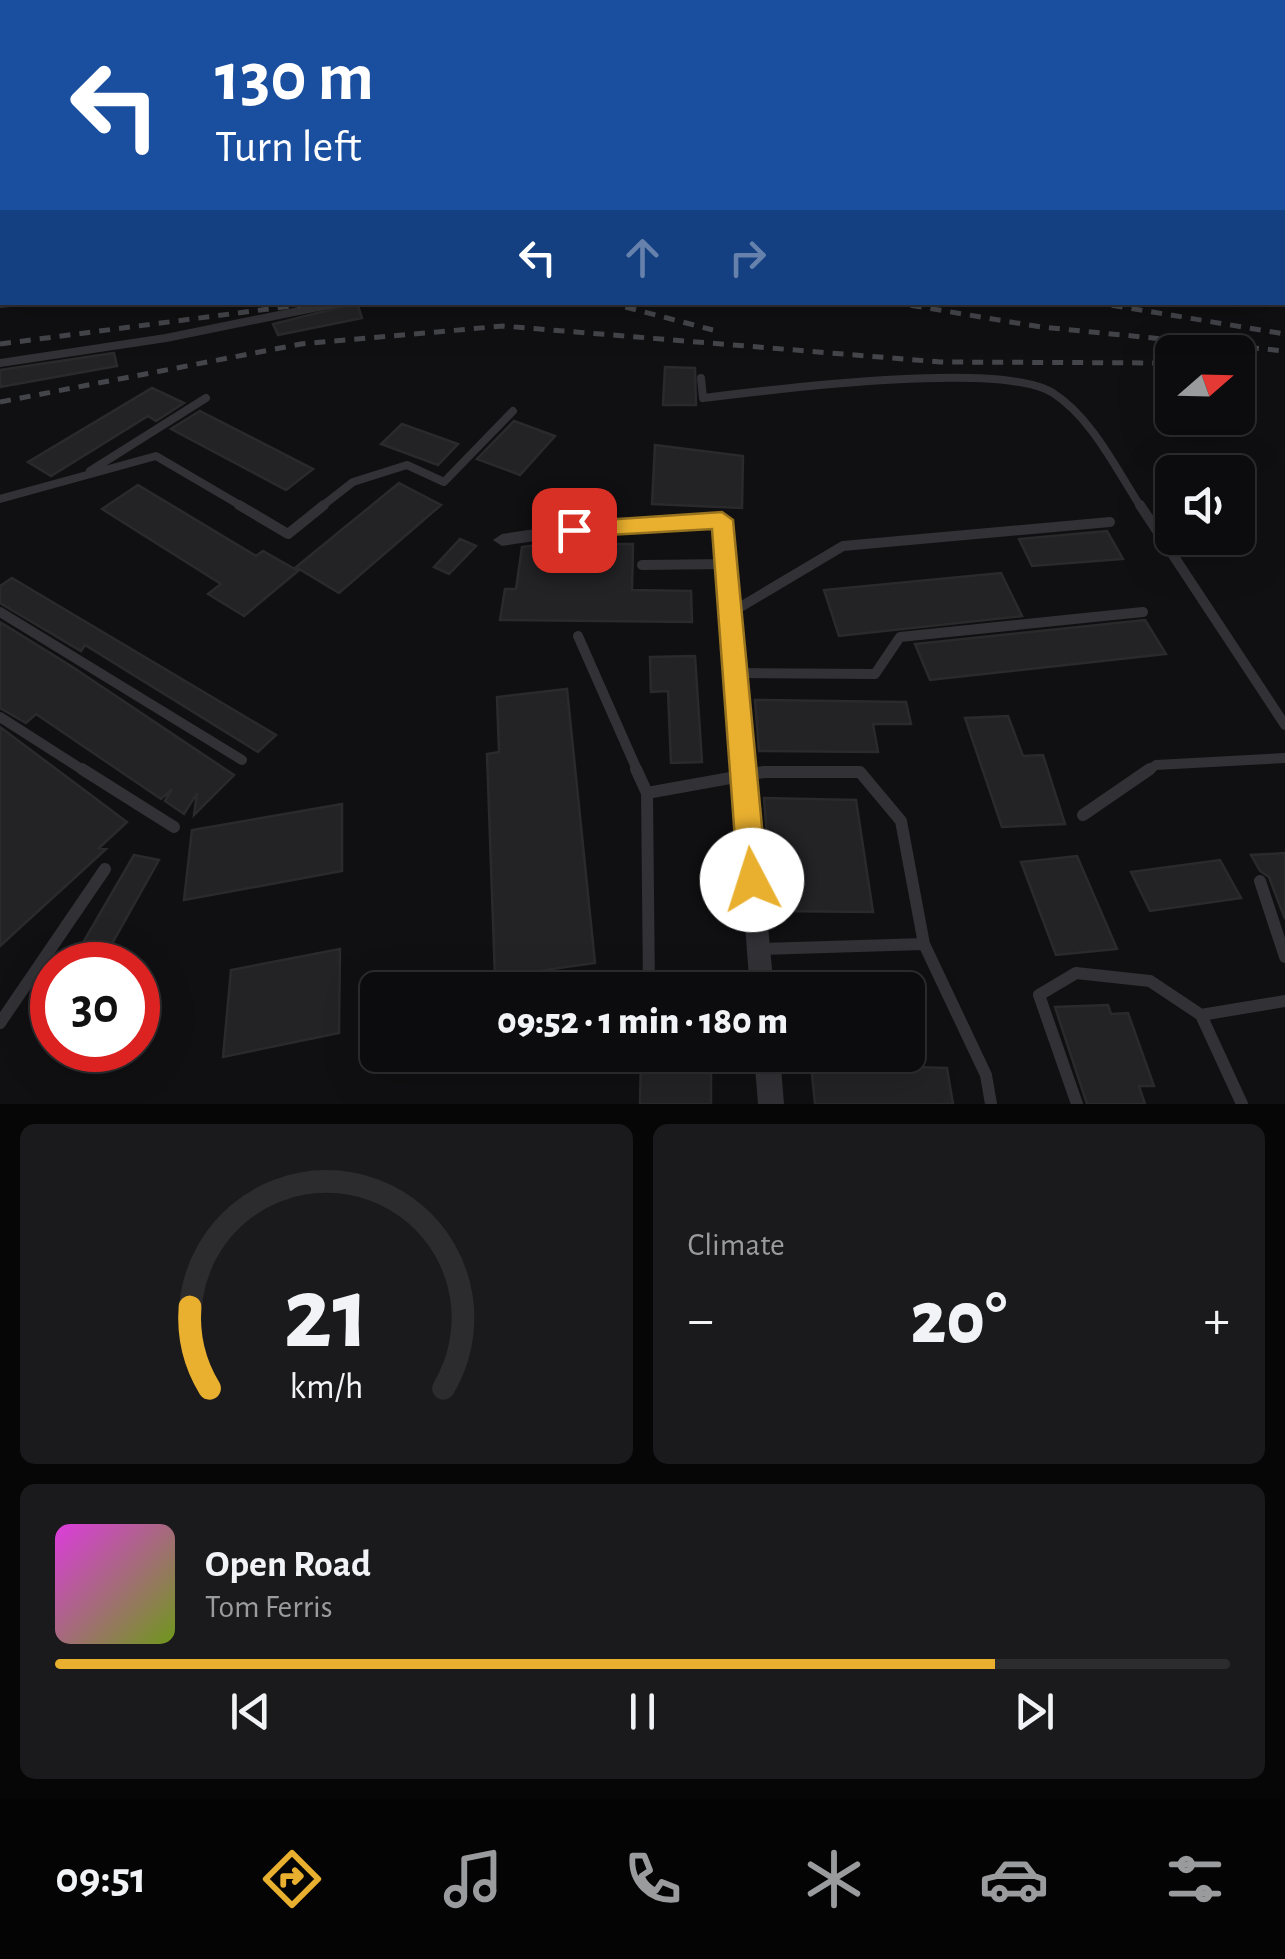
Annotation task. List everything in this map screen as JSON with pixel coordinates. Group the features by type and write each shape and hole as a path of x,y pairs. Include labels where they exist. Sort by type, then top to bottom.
{"street":[{"path":"502,540 610,524 722,520 760,972"},
{"path":"768,1072 771,1104"}],"lane":[{"path":"0,364 166,338 328,305"},
{"path":"701,378 703,398 865,382 943,379 1018,381 1039,385 1062,398 1087,425 1285,724"},
{"path":"80,477 206,398"},
{"path":"0,500 156,456 288,534 353,482 407,465 444,482 513,411"},
{"path":"730,613 843,546 1110,522"},
{"path":"642,565 726,564"},
{"path":"0,612 242,760"},
{"path":"735,673 875,674 900,637 1143,612"},
{"path":"578,636 647,793 649,972"},
{"path":"0,717 174,827"},
{"path":"1083,815 1156,765 1285,758"},
{"path":"647,793 744,776 860,772 901,821 924,944 986,1075 991,1104"},
{"path":"0,1023 105,869"},
{"path":"1260,880 1285,956"},
{"path":"758,949 924,944"},
{"path":"1078,1104 1039,995 1076,973 1150,981 1201,1016 1242,1104"},
{"path":"1201,1016 1285,1001"}],"building":[{"path":"349,305 358,305 362,318 278,335 273,324"},
{"path":"114,353 117,366 0,387 0,370"},
{"path":"665,367 695,368 696,405 663,405"},
{"path":"152,388 184,403 156,421 148,416 51,476 28,462"},
{"path":"200,411 313,469 286,490 171,429"},
{"path":"514,421 555,436 520,475 477,459"},
{"path":"402,424 458,444 438,465 381,444"},
{"path":"655,445 743,456 742,508 652,504"},
{"path":"399,483 441,505 339,593 296,567"},
{"path":"138,485 256,556 263,551 298,571 244,616 208,594 221,584 102,509"},
{"path":"1107,531 1123,559 1032,566 1019,539"},
{"path":"460,539 476,546 449,574 434,567"},
{"path":"633,544 632,590 691,591 692,622 500,620 505,589 516,589 522,547"},
{"path":"1001,573 1022,616 839,636 824,590"},
{"path":"12,578 276,735 258,752 85,645 81,651 0,603 0,586"},
{"path":"1145,620 1166,654 930,680 915,644"},
{"path":"0,622 234,775 194,815 197,793 184,814 165,801 172,789 161,799 36,714 26,723 0,708"},
{"path":"695,656 702,762 671,763 668,691 651,692 650,657"},
{"path":"567,689 595,963 531,972 495,972 487,754 499,752 497,697"},
{"path":"755,700 906,702 911,724 873,724 878,752 759,751"},
{"path":"1008,716 1023,756 1043,755 1065,824 1002,827 965,718"},
{"path":"0,727 127,822 99,848 106,849 0,946"},
{"path":"764,798 856,800 873,912 773,911"},
{"path":"342,804 342,871 184,900 192,830"},
{"path":"1285,853 1285,919 1269,877 1260,871 1251,855"},
{"path":"134,855 159,860 113,942 83,942"},
{"path":"1077,856 1117,949 1056,955 1021,862"},
{"path":"1220,860 1241,898 1150,911 1131,872"},
{"path":"340,949 339,1033 223,1057 231,970"},
{"path":"1108,1005 1111,1014 1128,1013 1154,1086 1139,1086 1145,1104 1087,1104 1055,1007"},
{"path":"925,1067 947,1068 953,1104 815,1104 812,1072 925,1072"},
{"path":"641,1072 711,1072 711,1104 640,1104"}],"railway":[{"path":"0,344 299,305"},
{"path":"617,305 713,330"},
{"path":"909,305 1041,327 1285,351"},
{"path":"1110,305 1285,334"},
{"path":"0,402 301,344 503,326 940,362 1155,363"}],"route":[{"path":"574,530 610,524 722,520 752,880"}]}
